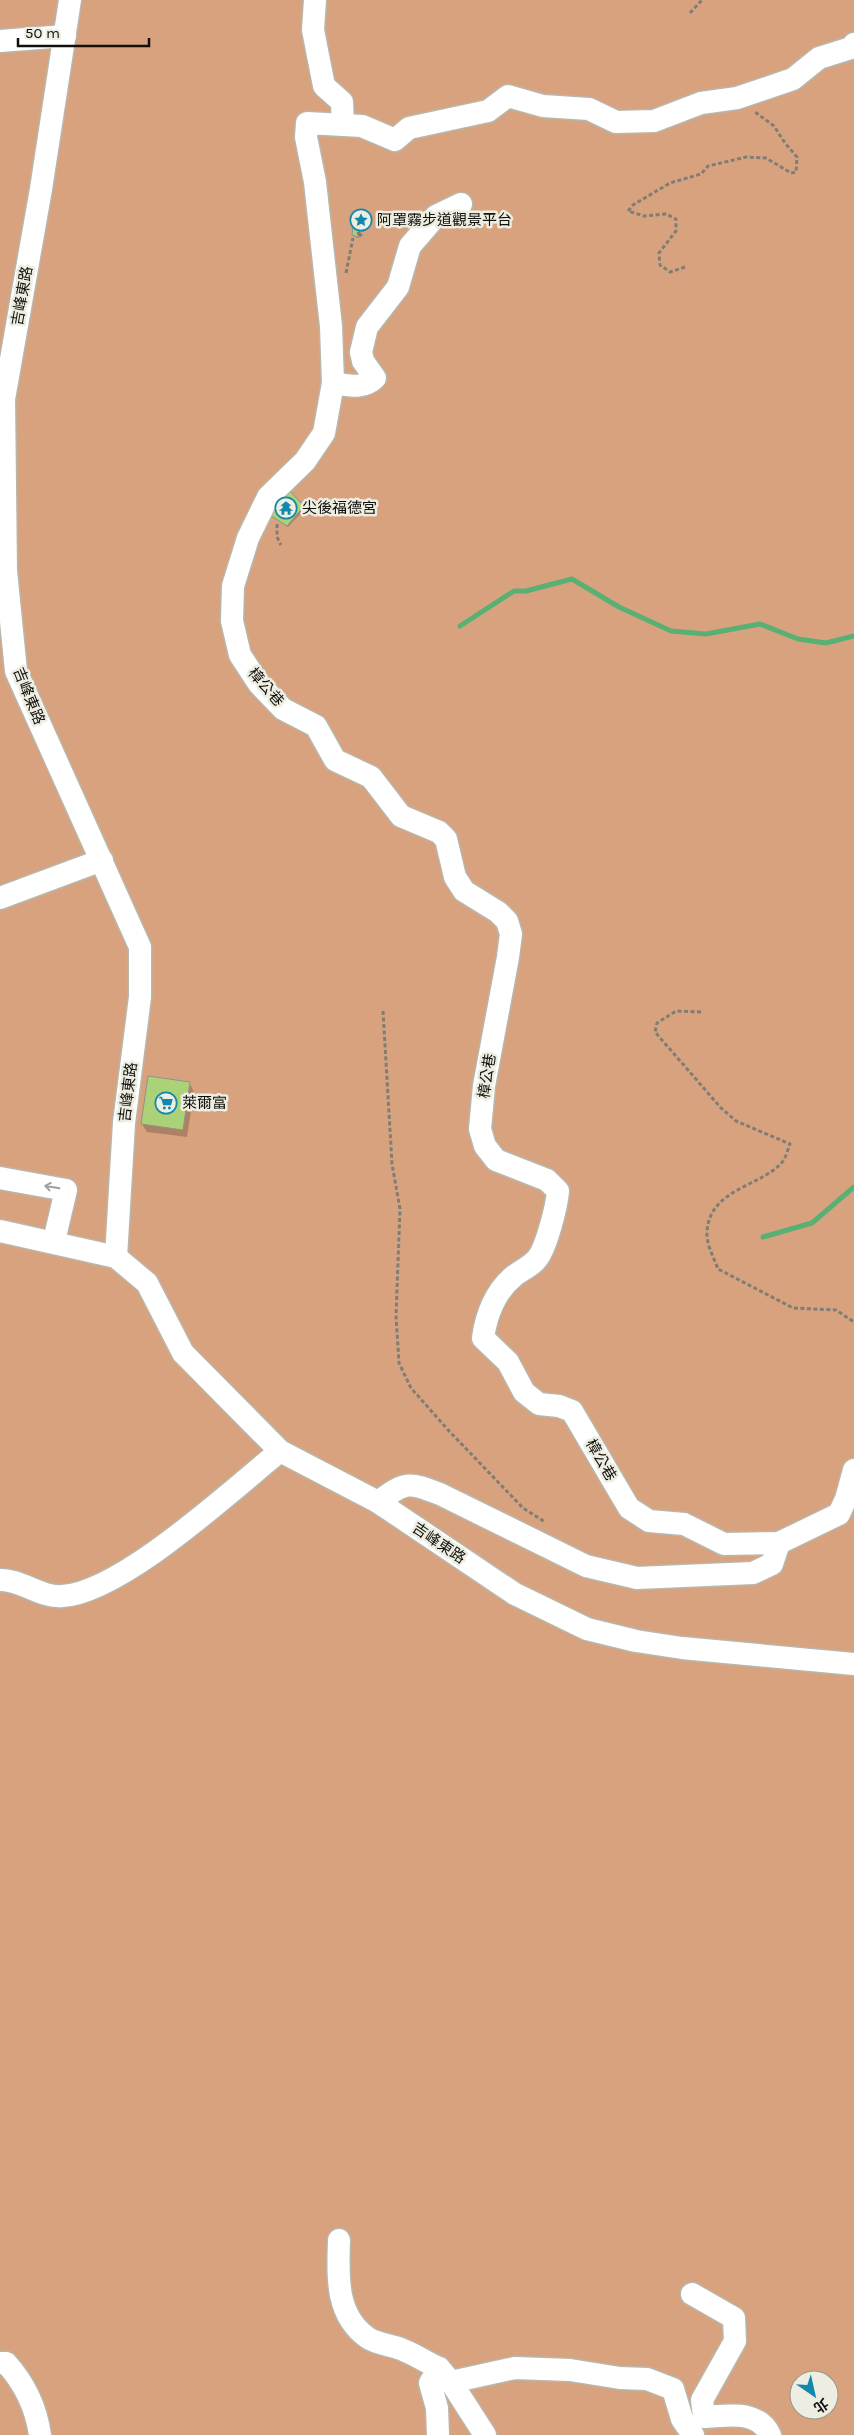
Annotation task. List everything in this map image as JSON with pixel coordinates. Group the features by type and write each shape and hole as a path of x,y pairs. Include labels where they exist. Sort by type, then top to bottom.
{"street":[{"name":"吉峰東路","path":"70,0 4,399 2,440 3,571 16,671 140,947 140,997 124,1123 116,1257"},
{"path":"315,0 313,30 324,86 342,102 343,125"},
{"path":"0,42 64,36"},
{"path":"461,204 436,216 410,246 398,287 367,327 361,352 363,361 375,378 370,383 358,387 331,391 331,326 315,182 306,137 307,123 362,126 395,140 409,128 488,110 508,96 543,106 589,109 616,122 654,121 701,103 737,98 792,79 819,58 851,48 854,44"},
{"name":"樟公巷","path":"331,391 324,433 305,461 268,497 248,538 233,586 232,621 240,655 259,684 284,709 316,726 335,760 371,777 401,816 438,832 446,839 455,877 464,891 498,912 507,921 511,934 484,1086 480,1129 485,1146 496,1160 547,1180 558,1191 557,1208 537,1260 512,1278 495,1298 485,1324 484,1338 508,1362 524,1392 539,1404 559,1406 572,1412 629,1508 649,1521 684,1524 724,1544 779,1542 839,1514 846,1500 854,1470"},
{"path":"0,898 102,860"},
{"path":"0,1178 66,1190 54,1241"},
{"name":"吉峰東路","path":"0,1231 54,1241 116,1257 147,1283 183,1353 280,1451 378,1502 515,1594 587,1629 636,1641 682,1648 854,1664"},
{"path":"0,1580 10,1580 34,1591 62,1597 96,1588 143,1561 280,1451"},
{"path":"378,1502 398,1487 415,1484 448,1498 586,1566 638,1578 752,1574 772,1564 779,1542"},
{"path":"339,2240 340,2288 344,2306 351,2322 370,2339 403,2350 445,2375 485,2435"},
{"path":"692,2294 734,2318 735,2342 702,2400 704,2417 746,2415 766,2427 770,2435"},
{"path":"0,2363 6,2363 22,2381 33,2406 40,2435"},
{"path":"438,2435 437,2408 430,2383 445,2375 515,2368 570,2370 620,2378 648,2379 673,2389 682,2419 693,2435"}],"path":[{"path":"690,13 702,0"},
{"path":"685,267 670,272 660,265 659,253 676,231 676,219 666,214 644,216 628,211 633,205 670,183 701,174 708,166 746,157 766,158 790,174 796,172 797,157 784,143 774,126 737,98"},
{"path":"701,1012 676,1010 657,1023 655,1032 721,1108 736,1121 790,1144 784,1160 771,1173 734,1190 714,1211 706,1231 718,1268 794,1308 836,1310 854,1322"},
{"path":"383,1011 392,1164 400,1209 396,1316 399,1363 411,1388 449,1431 523,1508 548,1523"}],"shaded area":[{"path":"0,0 854,0 854,2435 0,2435"}],"building":[{"path":"361,210 366,214 364,230 360,229 358,237 352,235 355,213 360,214"},
{"path":"288,489 304,506 287,526 267,513"},
{"name":"萊爾富","path":"148,1076 190,1082 183,1130 141,1124"}],"waterway":[{"path":"460,626 514,591 526,591 572,579 619,607 671,631 706,634 760,624 798,639 826,643 854,636"},
{"path":"763,1237 812,1223 854,1187"}],"place":[{"name":"阿罩霧步道觀景平台","path":"361,220"},
{"name":"尖後福德宮","path":"286,508"},
{"name":"萊爾富","path":"166,1103"}]}
